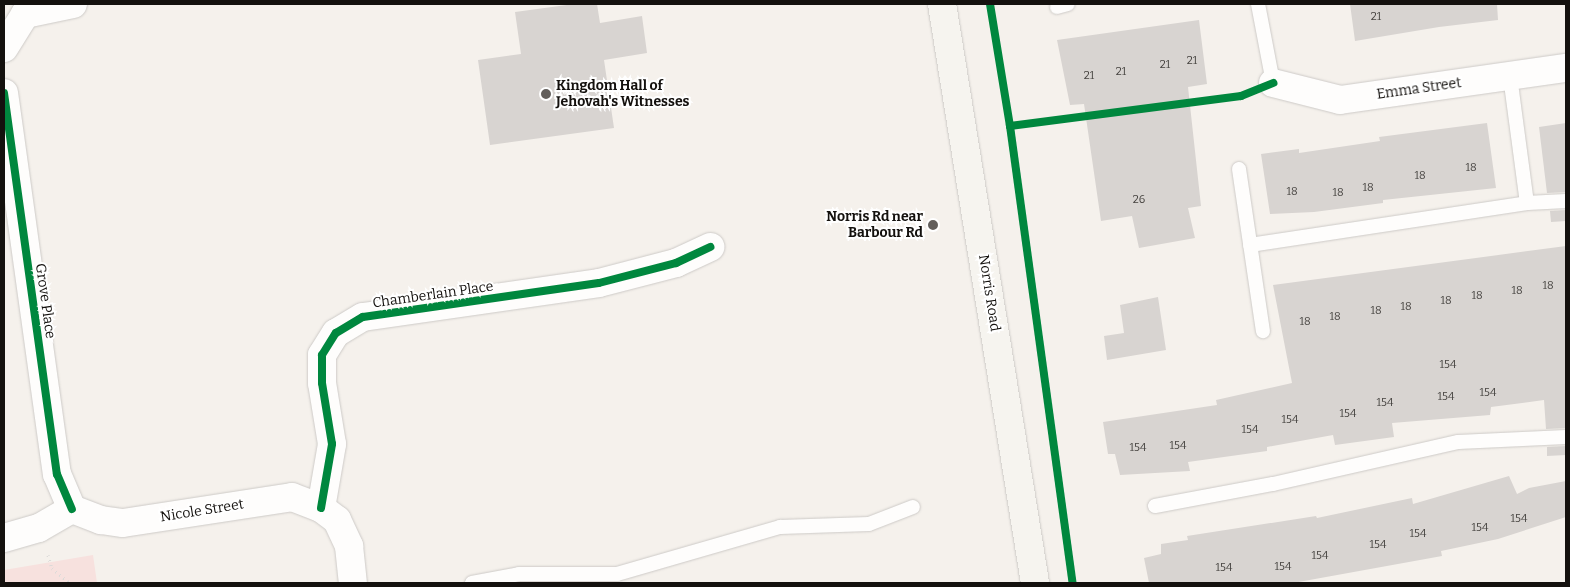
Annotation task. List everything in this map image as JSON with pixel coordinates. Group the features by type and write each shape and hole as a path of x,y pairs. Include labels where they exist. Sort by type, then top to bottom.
{"main road":[{"name":"Norris Road","path":"942,4 1035,583"}],"street":[{"path":"4,48 25,14 73,4"},
{"name":"Emma Street","path":"1273,83 1340,100 1566,68"},
{"name":"Grove Place","path":"4,93 57,474 72,509"},
{"name":"Chamberlain Place","path":"321,508 332,444 322,383 322,355 336,334 364,317 599,284 676,263 710,247"},
{"name":"Nicole Street","path":"72,509 101,520 123,523 292,497 321,508 337,520 349,546 353,583"},
{"path":"4,538 39,528 72,509"}],"lane":[{"path":"1258,4 1273,83"},
{"path":"1510,76 1527,203"},
{"path":"1239,169 1263,331"},
{"path":"1250,245 1527,203 1566,201"},
{"path":"1155,506 1273,484 1458,442 1566,438"},
{"path":"472,583 519,574 617,574 780,527 869,524 913,506"}],"path":[{"path":"39,528 52,568 70,583"}],"shaded area":[{"path":"93,555 97,583 4,583 4,570"}],"building":[{"name":"Kingdom Hall of Jehovah's Witnesses","path":"574,4 597,4 600,23 642,16 647,53 604,60 614,128 490,145 478,60 521,54 515,12"},
{"path":"1350,4 1497,4 1498,20 1439,27 1355,41"},
{"path":"1199,20 1207,84 1188,87 1201,206 1188,208 1195,238 1139,248 1132,216 1101,221 1084,104 1070,105 1057,40"},
{"path":"1487,123 1496,188 1383,200 1383,203 1314,212 1270,214 1261,154 1299,149 1299,153 1380,141 1379,137"},
{"path":"1566,123 1566,192 1547,193 1539,127"},
{"path":"1566,210 1566,221 1551,222 1550,211"},
{"path":"1566,246 1566,428 1546,429 1544,400 1491,407 1490,415 1392,423 1394,437 1335,445 1333,435 1267,447 1267,451 1188,462 1190,471 1120,475 1115,454 1108,454 1103,422 1217,405 1216,400 1292,383 1273,285"},
{"path":"1158,297 1166,350 1107,360 1104,336 1124,333 1120,305"},
{"path":"1566,446 1566,455 1547,456 1547,447"},
{"path":"1509,476 1517,494 1529,488 1566,481 1566,517 1498,539 1441,551 1442,556 1293,583 1149,583 1144,558 1161,554 1161,544 1188,540 1187,536 1316,516 1317,518 1412,498 1413,504"}],"cycle path":[{"path":"990,4 1010,126 1073,583"},
{"path":"1010,126 1241,96 1273,83"},
{"path":"4,93 57,474 72,509"},
{"path":"321,508 332,444 322,383 322,355 336,333 363,317 599,283 676,263 710,247"}],"place":[{"name":"Kingdom Hall of Jehovah's Witnesses","path":"546,94"},
{"name":"Norris Rd near Barbour Rd","path":"933,225"}]}
